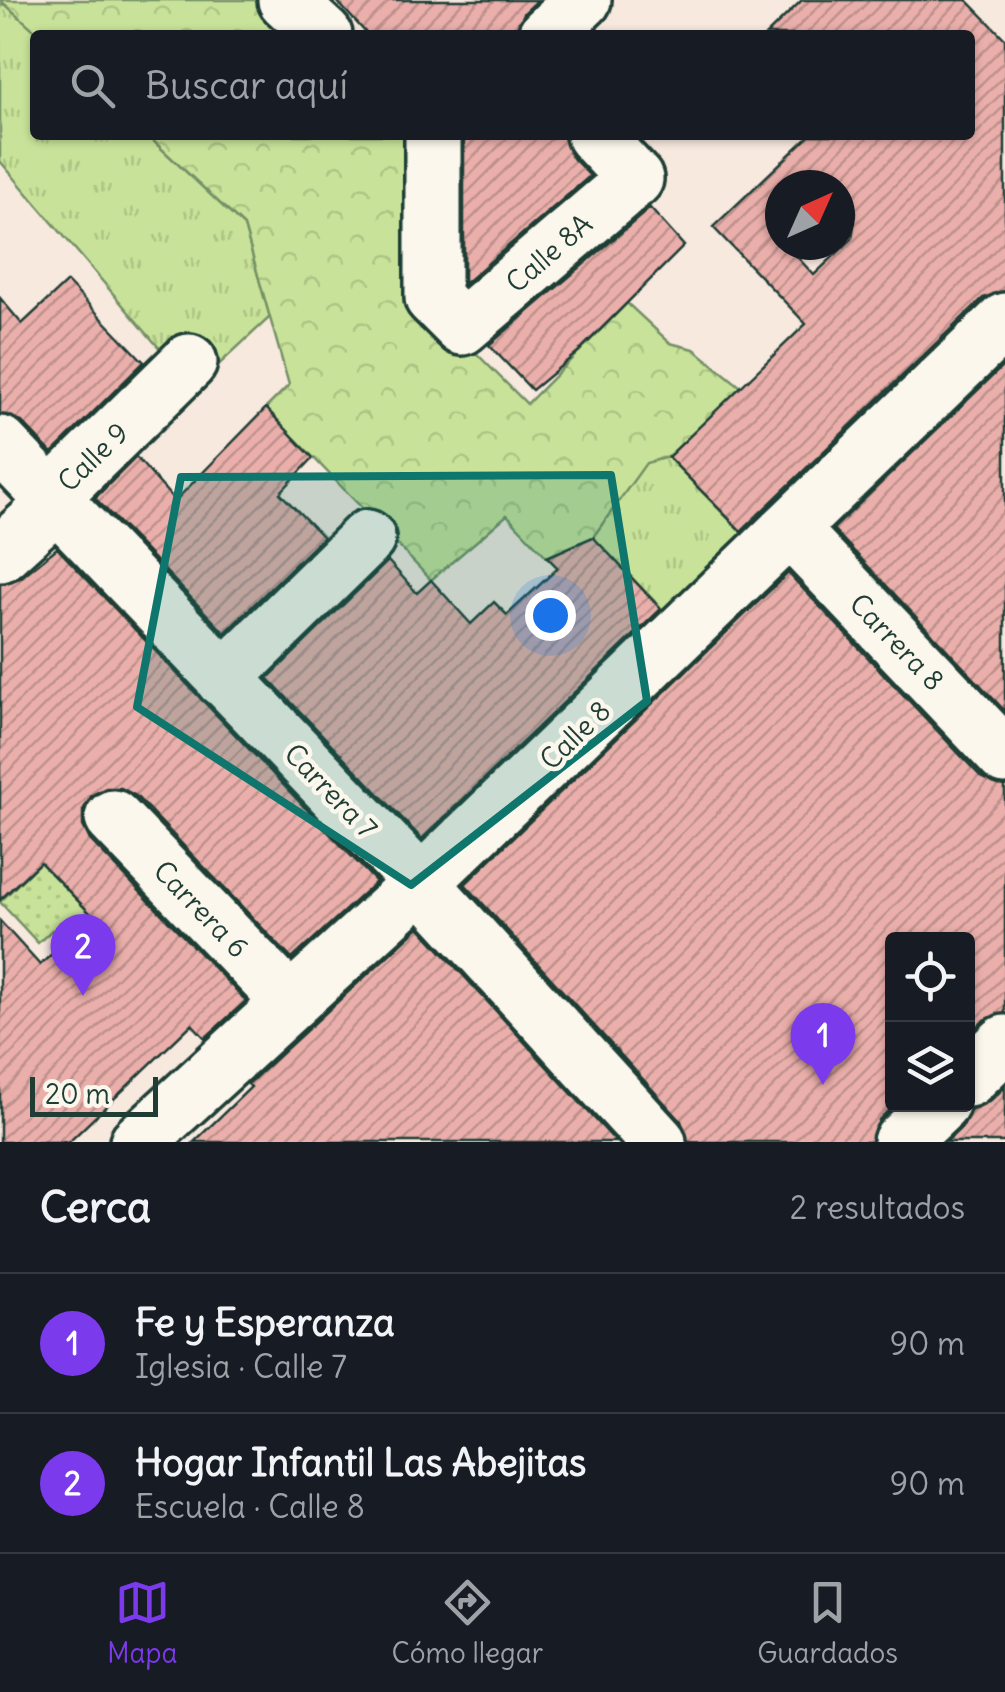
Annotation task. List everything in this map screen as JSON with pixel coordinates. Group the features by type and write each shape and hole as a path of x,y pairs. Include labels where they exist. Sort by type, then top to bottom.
{"street":[{"path":"551,30 583,0"},
{"name":"Calle 8A","path":"433,140 434,298 462,327 635,179 599,140"},
{"name":"Calle 8","path":"138,1142 421,883 1005,321"},
{"name":"Calle 9","path":"0,554 40,518 52,496 189,362"},
{"name":"Carrera 7","path":"0,444 421,883 658,1142"},
{"name":"Carrera 8","path":"790,529 1005,756"},
{"path":"223,679 368,538"},
{"name":"Carrera 6","path":"113,818 290,1000"},
{"path":"975,1072 1005,1044"},
{"path":"901,1142 932,1112"}],"highlighted area":[{"path":"611,475 647,701 411,885 137,707 181,477"}],"green space":[{"path":"0,0 264,0 298,30 34,30"},
{"path":"0,4 9,6 35,30 30,30 30,140 152,140 244,226 270,317 212,371 177,336 161,350 0,161"},
{"path":"152,140 410,140 424,301 527,404 627,303 670,343 694,349 741,387 668,457 646,463 593,537 547,557 507,515 431,580 266,408 289,385 244,226"},
{"path":"668,457 744,535 665,612 593,537 646,462"},
{"path":"40,862 93,916 65,942 52,930 38,943 0,902"}],"building":[{"path":"336,0 538,0 524,13 518,30 363,30"},
{"path":"802,0 967,0 1005,39 1005,291 983,298 741,531 668,457 806,324 713,227 765,178 765,260 800,260 814,275 830,260 855,260 855,170 773,170 805,140 975,140 975,30 771,30"},
{"path":"464,140 566,140 571,156 590,176 464,284"},
{"path":"650,208 684,246 578,352 532,390 489,345"},
{"path":"67,282 144,362 52,453 22,422 0,414 0,298 22,324"},
{"path":"1005,364 1005,711 833,529"},
{"path":"266,408 313,458 280,493 323,537 225,633 95,498 136,457 175,501"},
{"path":"593,537 661,609 422,839 268,678 388,561 417,593 431,580 471,624 494,602 507,615 558,568 547,557"},
{"path":"57,548 376,882 292,959 136,796 121,788 106,788 92,795 83,810 83,826 90,840 246,1001 205,1038 192,1024 69,1142 0,1142 0,921 40,965 93,916 40,862 0,900 0,584 20,578"},
{"path":"788,573 982,778 1005,786 1005,1013 984,1020 975,1029 975,932 885,932 887,1112 879,1120 871,1142 688,1142 681,1121 465,884"},
{"path":"419,927 616,1142 194,1142 251,1087 248,1084"},
{"path":"1005,1087 1005,1142 946,1142 963,1126 970,1112 989,1102"}],"place":[{"name":"Hogar Infantil Las Abejitas","path":"83,996"},
{"name":"Fe y Esperanza","path":"823,1085"}]}
